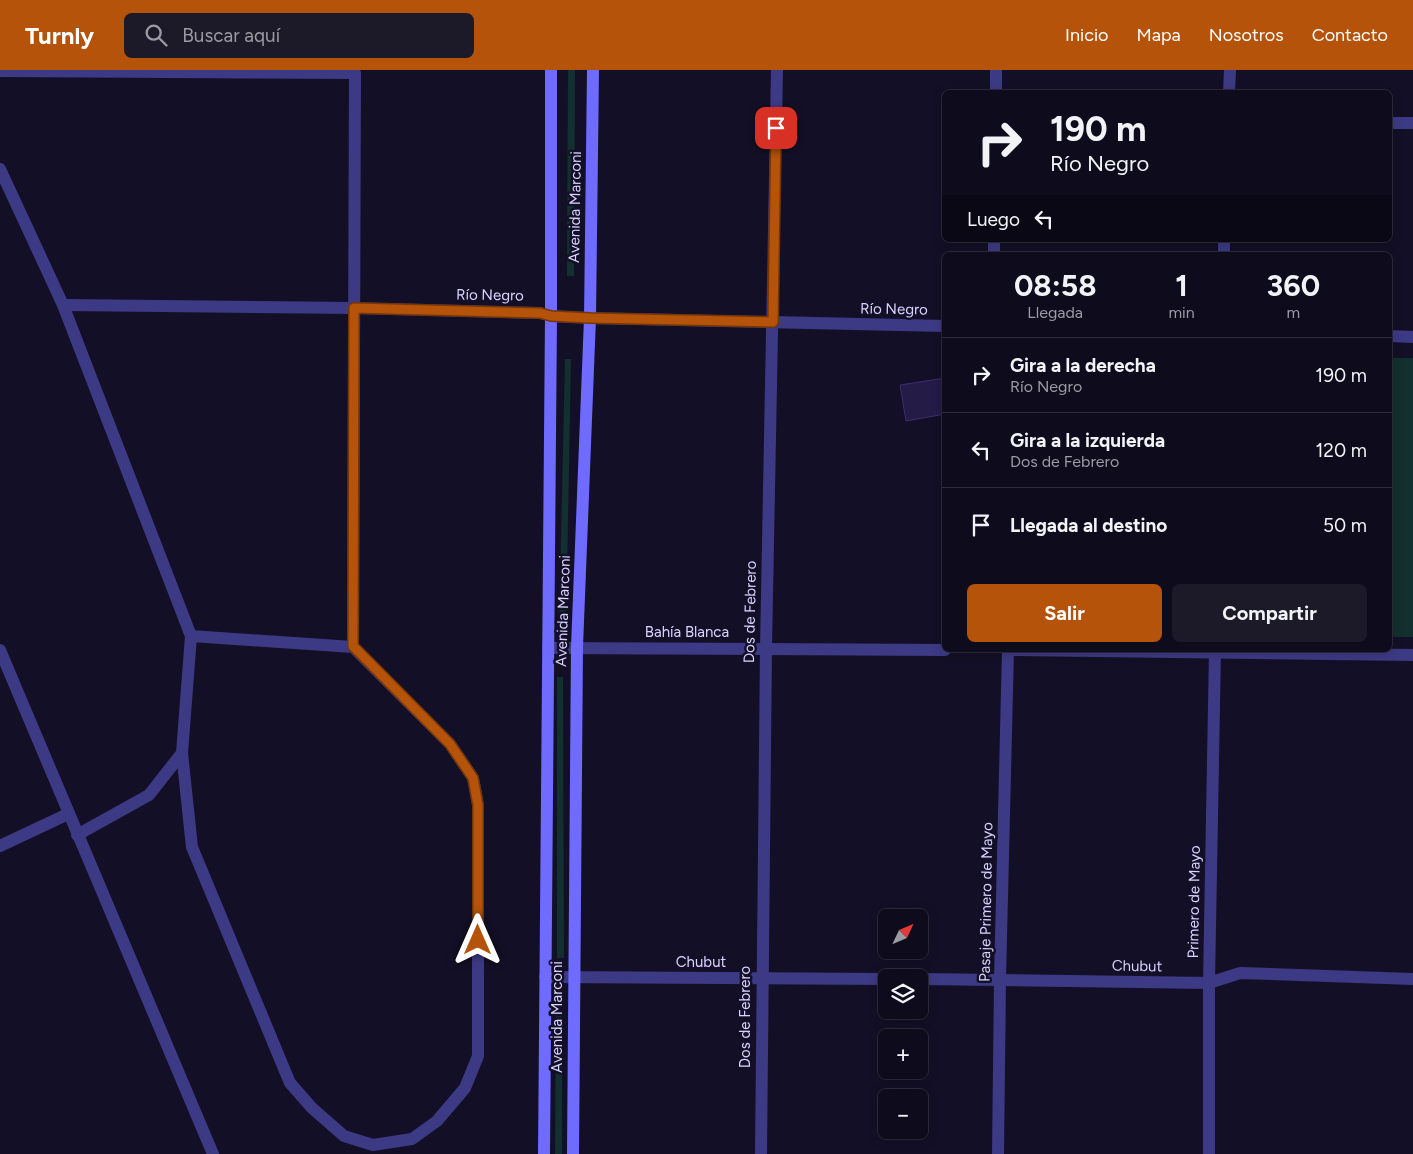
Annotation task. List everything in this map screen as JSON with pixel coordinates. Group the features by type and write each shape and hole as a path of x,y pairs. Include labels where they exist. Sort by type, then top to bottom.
{"main road":[{"name":"Avenida Marconi","path":"544,1154 551,316 551,70"},
{"name":"Avenida Marconi","path":"572,1154 578,647 590,318 593,70"}],"street":[{"name":"Dos de Febrero","path":"761,1154 766,648 777,70"},
{"path":"996,70 996,90"},
{"path":"1229,90 1230,70"},
{"path":"0,71 357,72 353,646"},
{"path":"1392,123 1413,123"},
{"path":"0,169 63,305 191,636 182,753 192,847 290,1083 312,1108 344,1136 373,1145 412,1139 437,1122 464,1088 478,1056 478,805 473,778 450,744 353,646 191,636"},
{"name":"Río Negro","path":"63,305 354,308 540,313 551,316 590,318 942,326"},
{"path":"1392,336 1413,337"},
{"name":"Bahía Blanca","path":"548,648 942,650"},
{"path":"0,650 213,1154"},
{"name":"Pasaje Primero de Mayo","path":"998,1154 1000,979 1009,652"},
{"path":"1215,652 1413,655"},
{"name":"Primero de Mayo","path":"1209,1154 1209,983 1215,652"},
{"path":"77,835 149,796 182,753"},
{"path":"0,846 68,814"},
{"name":"Chubut","path":"928,979 1209,983 1240,973 1413,979"},
{"name":"Chubut","path":"545,977 878,979"}],"green space":[{"path":"568,70 575,70 574,276 567,276"},
{"path":"1392,358 1413,358 1413,637 1392,637"},
{"path":"565,359 571,359 566,627 559,627"},
{"path":"557,677 563,677 564,958 557,958"},
{"path":"556,1015 562,1015 562,1154 555,1154"}],"building":[{"path":"942,378 942,415 906,421 900,385"}],"route":[{"path":"478,940 478,805 473,778 450,744 353,646 354,308 540,313 551,316 590,318 773,322 776,128"}]}
